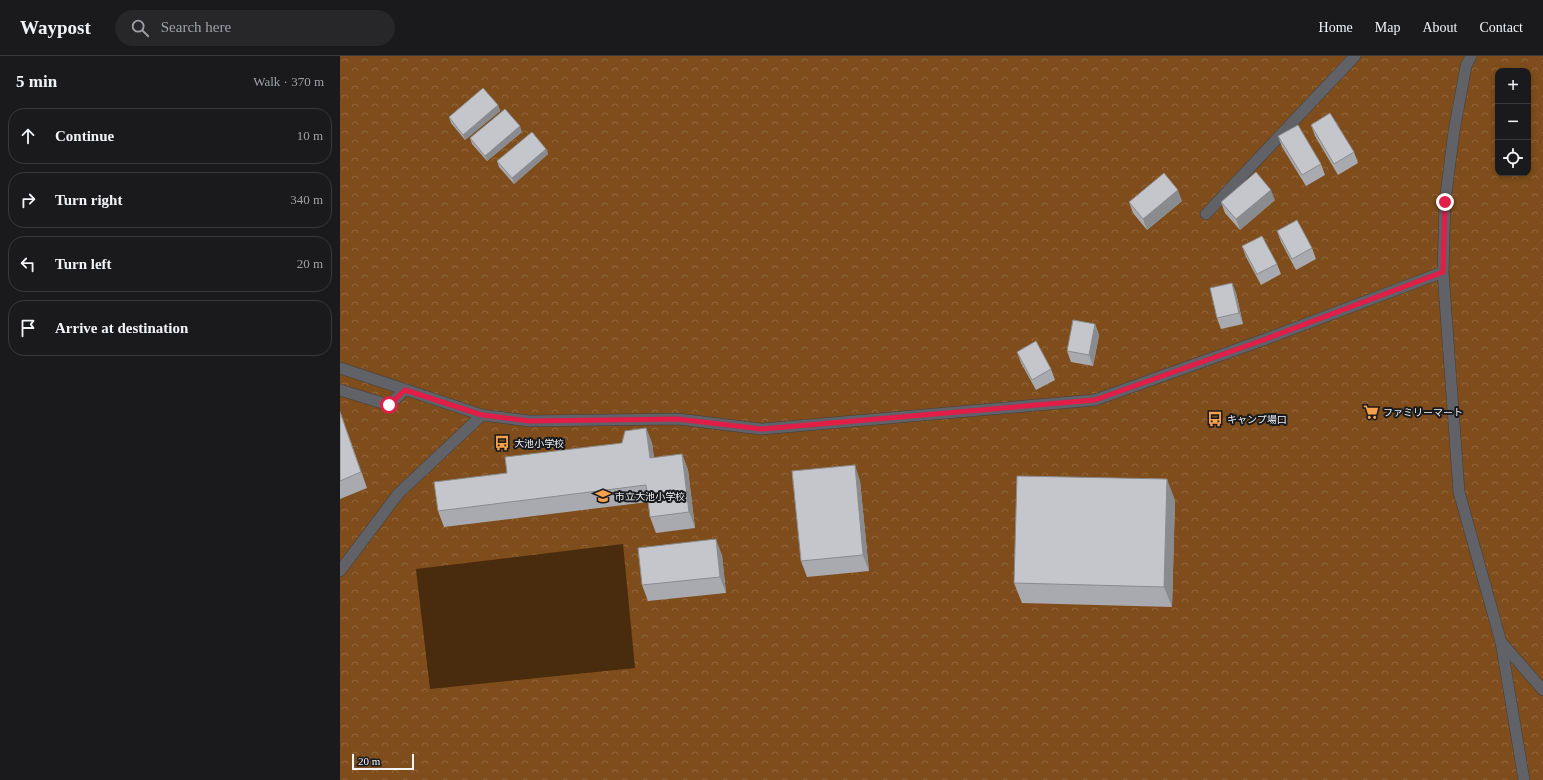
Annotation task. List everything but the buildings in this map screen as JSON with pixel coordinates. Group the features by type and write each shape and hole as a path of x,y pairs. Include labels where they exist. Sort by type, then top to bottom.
{"street":[{"path":"1206,214 1355,56"},
{"path":"1472,56 1466,66 1454,131 1445,202 1443,272 1459,492 1501,642 1524,780"},
{"path":"340,368 482,415 529,421 678,419 761,429 1095,400 1263,340 1443,272"},
{"path":"340,390 389,405 405,390"},
{"path":"340,571 398,494 482,415"},
{"path":"1501,642 1543,690"}],"green space":[{"path":"340,56 1543,56 1543,780 340,780"}],"shaded area":[{"path":"623,544 635,668 430,689 416,569"}],"place":[{"name":"ファミリーマート","path":"1371,412"},
{"name":"キャンプ場口","path":"1215,419"},
{"name":"大池小学校","path":"502,443"},
{"name":"市立大池小学校","path":"603,496"}],"route":[{"path":"389,405 405,390 482,415 529,421 678,419 761,429 1095,400 1263,340 1443,272 1445,202"}]}
